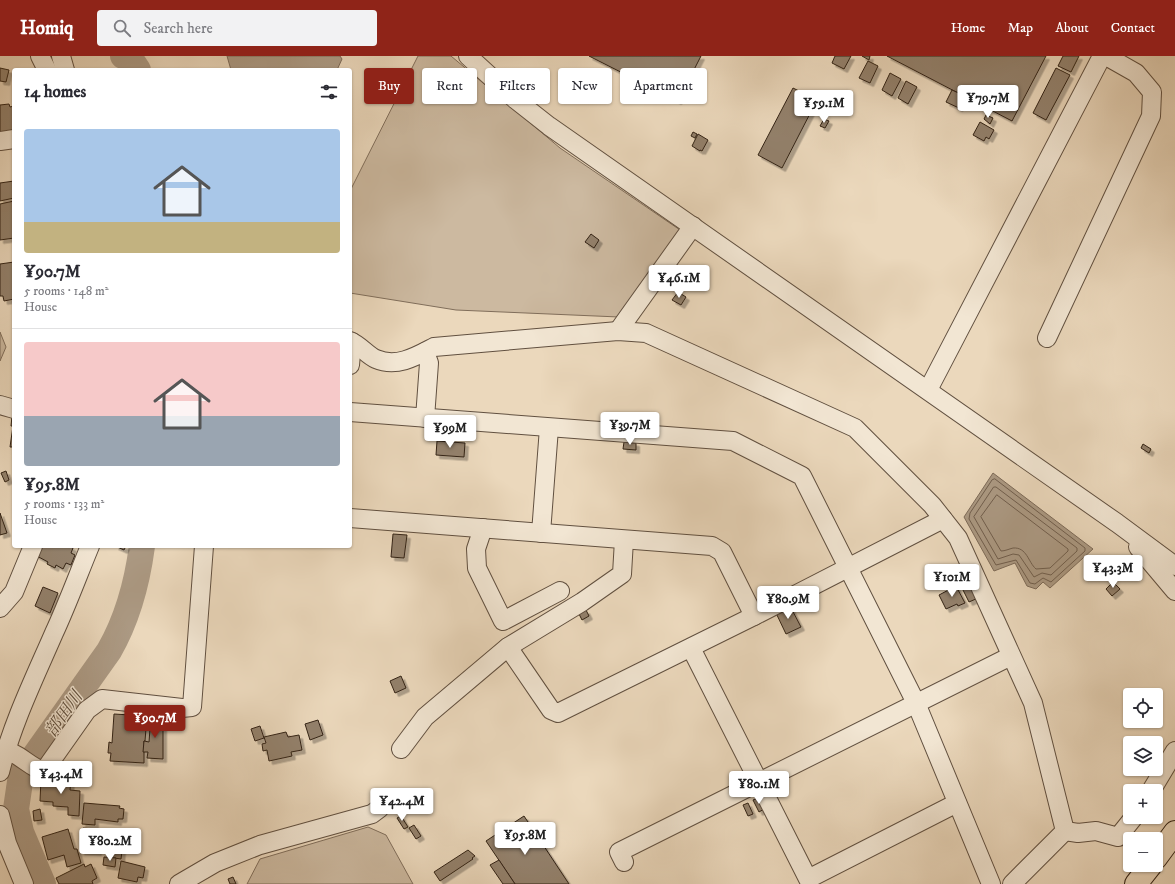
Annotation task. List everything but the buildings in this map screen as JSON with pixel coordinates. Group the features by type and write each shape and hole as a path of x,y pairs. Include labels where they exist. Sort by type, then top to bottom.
{"highway":[{"path":"1163,848 1175,832"},
{"path":"1136,884 1145,872"}],"street":[{"path":"40,56 46,68"},
{"path":"468,56 516,100 549,126 928,390 1117,523 1175,566"},
{"path":"928,390 1102,56"},
{"path":"1047,338 1151,116 1152,92 1136,73 1106,56"},
{"path":"0,141 12,139"},
{"path":"618,331 693,226"},
{"path":"352,342 377,359 390,361 409,360 434,347 618,331 646,333 855,428 932,505 958,538 1032,703 1065,831"},
{"path":"425,352 429,363 425,418"},
{"path":"0,405 12,408"},
{"path":"352,412 733,441 802,476 916,703 991,884"},
{"path":"541,533 549,428"},
{"path":"352,518 712,546 722,552 754,616"},
{"path":"508,647 551,710 558,713 691,648 943,519"},
{"path":"1117,523 1175,591"},
{"path":"482,528 476,550 477,568 502,621 560,591"},
{"path":"401,749 425,717 508,647 582,602 622,574 624,540"},
{"path":"0,608 14,592 32,548"},
{"path":"0,772 6,726 89,548"},
{"path":"2,751 22,759 38,770 44,771 87,710 102,699 182,708 192,707 204,548"},
{"path":"691,648 759,782 803,881 957,803"},
{"path":"624,862 619,852 1010,656"},
{"path":"1155,784 1175,751"},
{"path":"179,884 215,863 260,845 372,814 380,808"},
{"path":"0,815 7,843 24,884"},
{"path":"1065,831 1078,833 1096,831 1118,837 1128,824"},
{"path":"1012,884 1065,831"}],"shaded area":[{"path":"418,56 451,56 465,68 422,68 422,104 477,104 477,78 485,85 485,104 508,104 560,148 683,232 619,317 456,310 352,293 352,187 394,104 414,104 414,68 412,68"},
{"path":"0,332 6,347 0,361"},
{"path":"368,827 386,835 413,884 247,884 260,859"}],"water":[{"path":"227,56 340,56 342,59 338,68 230,68"},
{"path":"993,473 1093,549 1050,588 1043,582 1036,589 1027,586 1015,563 994,571 964,517"}],"waterway":[{"name":"部田川","path":"123,56 130,58 137,68"},
{"name":"部田川","path":"43,884 21,832 16,809 21,775 116,639 131,600 142,548"}]}
